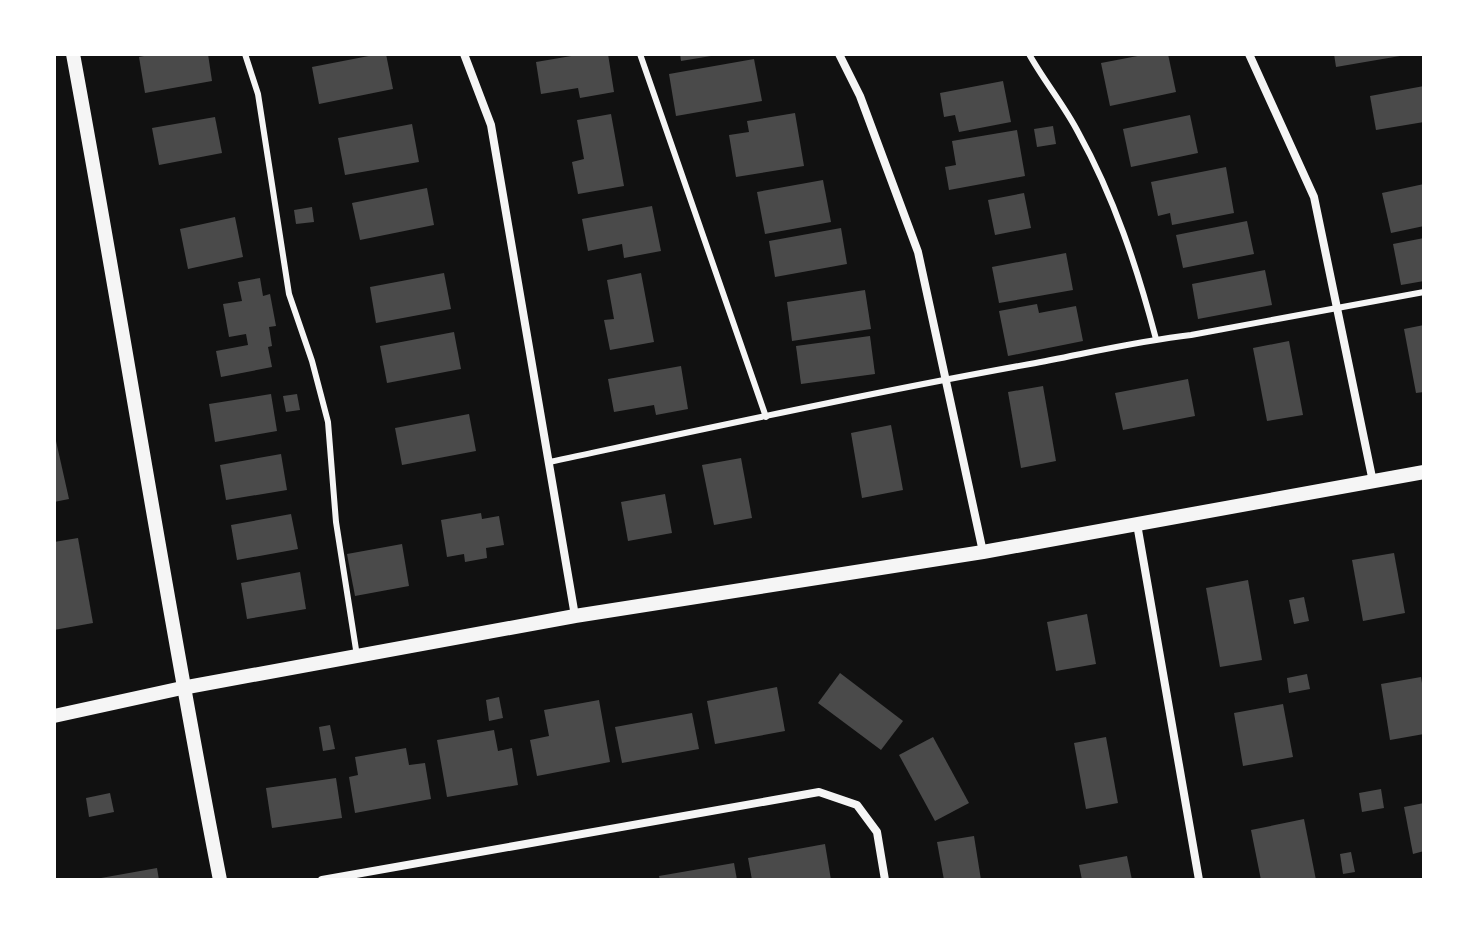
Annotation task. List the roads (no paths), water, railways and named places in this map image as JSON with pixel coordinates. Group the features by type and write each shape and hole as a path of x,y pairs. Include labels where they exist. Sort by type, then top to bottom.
{"street":[{"path":"73,54 182,688 220,880"},
{"path":"464,54 491,125 575,616"},
{"path":"839,54 860,96 918,252 983,552"},
{"path":"1249,54 1314,197 1373,482"},
{"path":"54,716 182,688 575,616 983,552 1424,472"},
{"path":"1137,524 1199,880"},
{"path":"322,880 819,792 857,805 877,832 885,880"}],"lane":[{"path":"245,54 258,94 289,294 312,361 328,422 336,522 357,656"},
{"path":"640,54 766,417"},
{"path":"1029,54 1078,131 1120,221 1139,275 1156,339"},
{"path":"549,462 945,379 1424,292"}]}
